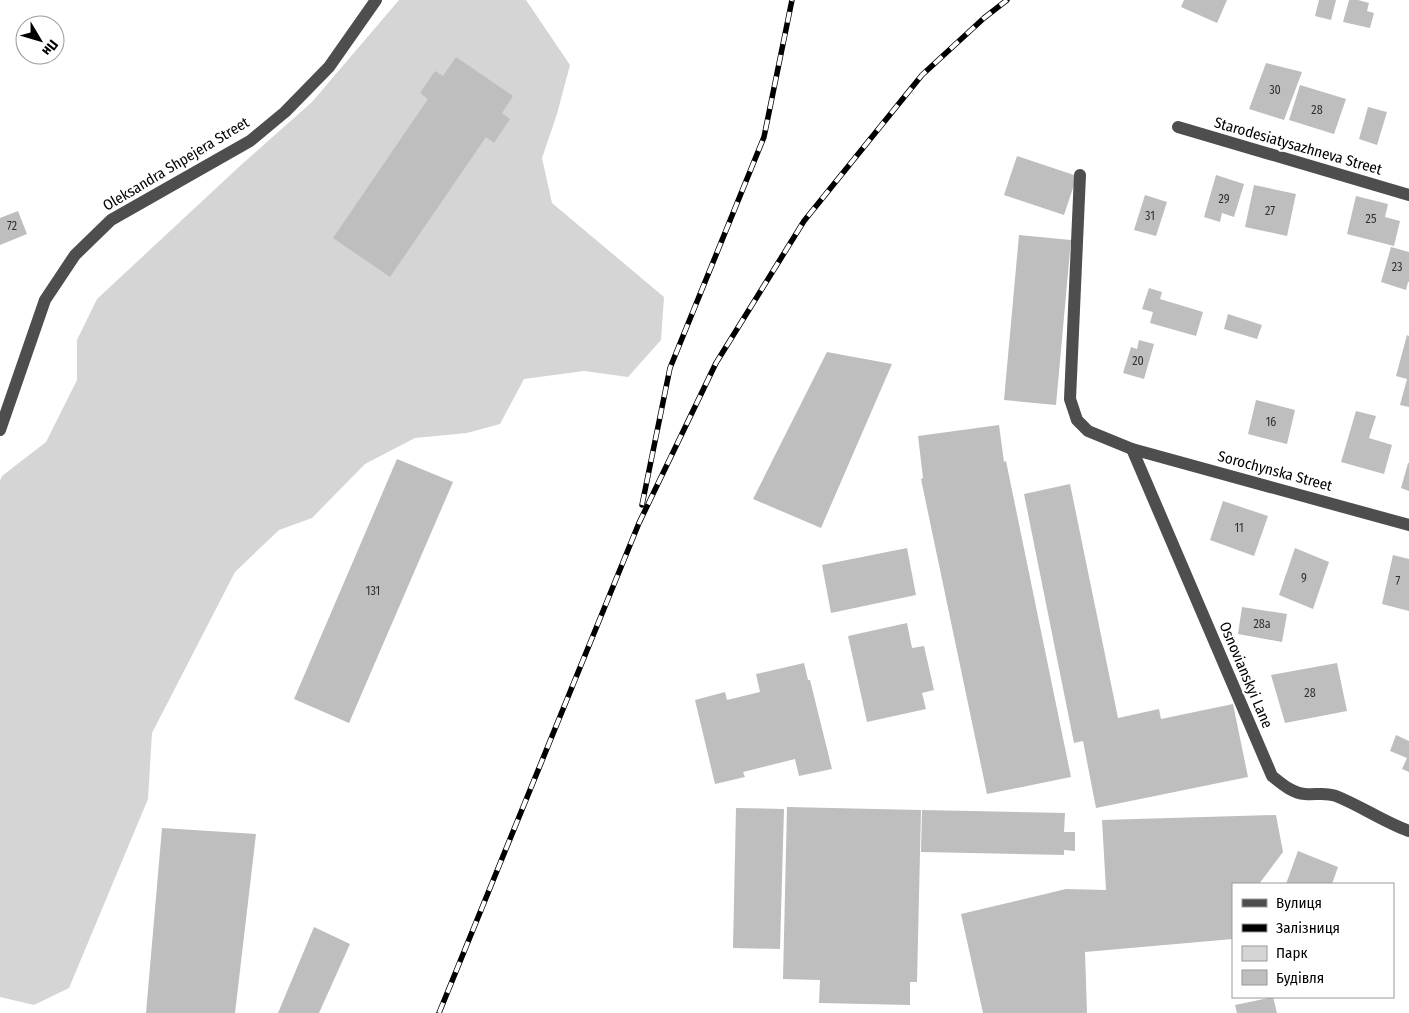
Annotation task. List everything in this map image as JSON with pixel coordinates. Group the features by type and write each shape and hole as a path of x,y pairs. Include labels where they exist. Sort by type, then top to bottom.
{"street":[{"name":"Oleksandra Shpejera Street","path":"0,430 45,300 75,255 111,220 250,141 286,112 329,67 376,0"},
{"name":"Starodesiatysazhneva Street","path":"1178,127 1409,195"},
{"name":"Sorochynska Street","path":"1080,175 1070,399 1076,420 1088,430 1132,449 1409,525"},
{"name":"Osnovianskyi Lane","path":"1132,449 1272,776 1289,789 1306,794 1332,795 1347,800 1409,831"}],"green space":[{"path":"399,0 526,0 570,65 557,114 542,158 552,203 664,297 661,340 628,377 584,371 524,379 500,424 467,433 415,438 365,464 312,518 279,530 235,572 152,733 148,799 69,988 34,1005 0,997 0,481 2,476 46,442 77,380 77,340 97,299 241,165 312,102"}],"building":[{"path":"1184,0 1227,0 1217,23 1181,7"},
{"path":"1319,0 1336,0 1331,20 1315,16"},
{"path":"1349,0 1369,3 1367,11 1374,13 1370,28 1343,22"},
{"path":"456,57 513,96 502,113 510,119 494,143 486,137 390,277 333,238 428,99 420,93 435,71 443,76"},
{"path":"1266,63 1302,72 1284,120 1249,109"},
{"path":"1300,85 1346,99 1334,134 1289,120"},
{"path":"1368,107 1387,112 1377,145 1359,139"},
{"path":"1017,156 1077,176 1064,215 1004,195"},
{"path":"1216,175 1244,184 1234,217 1222,213 1220,222 1204,217"},
{"path":"1254,185 1296,194 1287,236 1245,227"},
{"path":"1145,195 1167,202 1156,236 1134,230"},
{"path":"1356,196 1388,204 1385,217 1400,221 1394,246 1347,234"},
{"path":"18,211 27,234 0,245 0,218"},
{"path":"1019,235 1071,240 1056,405 1004,400"},
{"path":"1391,247 1409,252 1409,282 1406,290 1381,282"},
{"path":"1149,288 1162,292 1160,299 1203,312 1196,336 1150,323 1153,312 1142,309"},
{"path":"1228,314 1262,325 1257,339 1224,329"},
{"path":"1407,335 1409,336 1409,407 1400,405 1407,379 1396,376"},
{"path":"1139,340 1154,344 1144,379 1123,373 1131,347 1137,349"},
{"path":"827,352 892,364 821,528 753,499"},
{"path":"1256,400 1295,410 1287,444 1248,434"},
{"path":"1356,411 1376,416 1369,438 1392,445 1384,474 1341,462"},
{"path":"999,425 1004,462 1006,461 1071,777 987,794 921,479 923,478 918,436"},
{"path":"397,459 453,482 349,723 294,699"},
{"path":"1409,463 1409,491 1401,488"},
{"path":"1070,484 1118,718 1159,709 1161,719 1233,704 1248,777 1096,808 1083,741 1074,743 1024,494"},
{"path":"1223,501 1268,516 1254,556 1210,540"},
{"path":"907,548 916,595 831,613 822,565"},
{"path":"1295,548 1329,562 1313,609 1279,595"},
{"path":"1393,555 1409,559 1409,611 1382,604"},
{"path":"1242,607 1287,614 1282,642 1238,634"},
{"path":"907,623 912,648 924,646 934,690 922,693 926,709 867,722 848,636"},
{"path":"804,663 832,769 799,776 795,759 743,772 745,777 715,784 695,700 725,692 727,700 760,692 756,674"},
{"path":"1337,663 1347,711 1285,723 1271,675"},
{"path":"1396,735 1409,741 1409,772 1402,769 1407,758 1390,751"},
{"path":"787,807 921,810 917,982 910,982 910,1005 819,1003 820,980 783,979"},
{"path":"736,808 784,809 780,949 733,948"},
{"path":"922,810 1065,813 1064,832 1075,832 1075,851 1064,850 1064,855 921,852"},
{"path":"1276,815 1283,852 1260,883 1232,883 1232,939 1085,952 1087,1013 983,1013 961,914 1066,889 1106,890 1102,820"},
{"path":"162,828 256,834 235,1013 146,1013"},
{"path":"1298,851 1338,867 1332,883 1286,883"},
{"path":"314,927 350,944 319,1013 278,1013"},
{"path":"1273,998 1277,1013 1237,1013 1235,1005"}],"railway":[{"path":"642,505 670,368 764,137 792,0"},
{"path":"439,1013 639,523 716,363 804,221 922,75 984,18 1007,0"}]}
